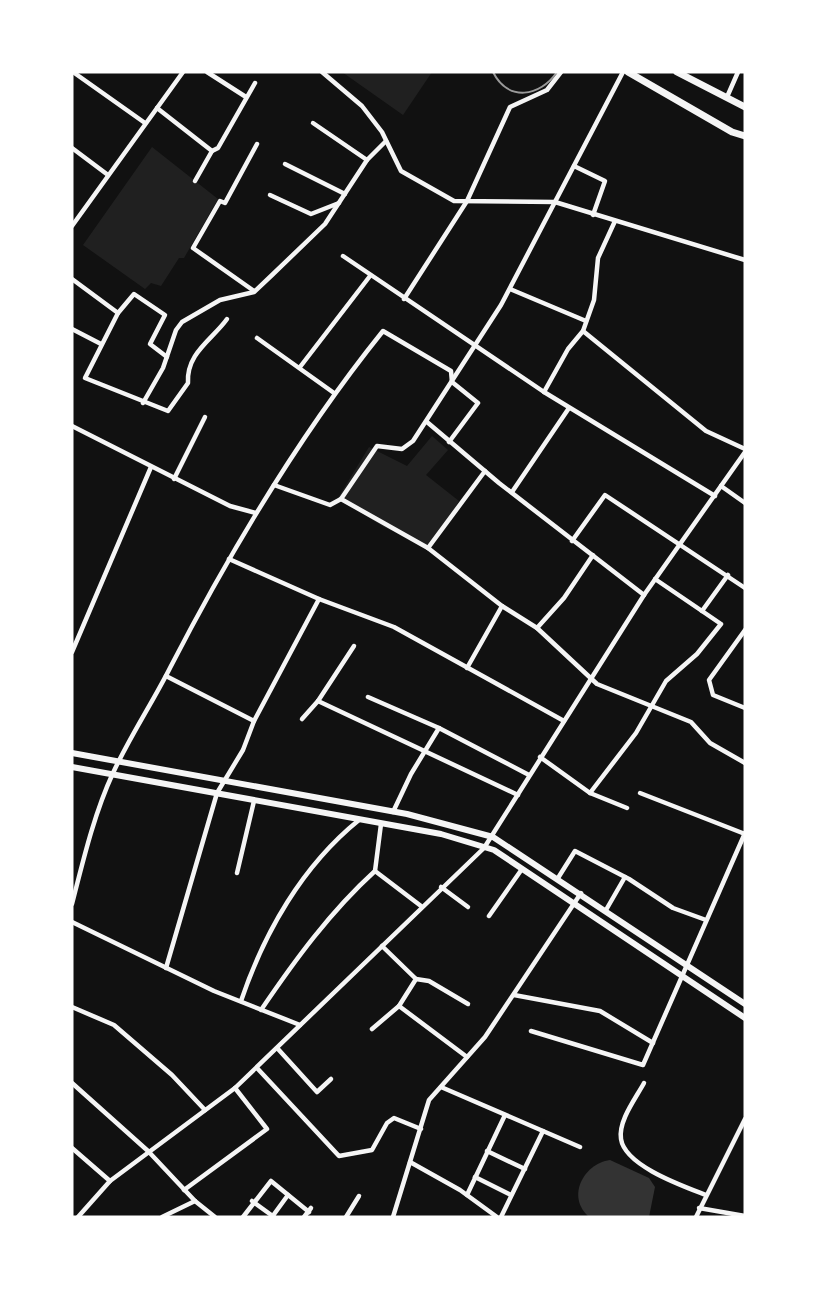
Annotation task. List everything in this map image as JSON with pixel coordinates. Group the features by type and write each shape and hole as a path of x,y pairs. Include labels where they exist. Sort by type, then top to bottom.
{"main road":[{"path":"626,72 732,132 745,136"},
{"path":"677,72 745,107"},
{"path":"72,753 393,813 493,837 558,877 745,1004"},
{"path":"72,767 441,834 494,850 745,1018"}],"street":[{"path":"73,72 145,123"},
{"path":"72,226 183,72"},
{"path":"206,72 246,97"},
{"path":"322,72 362,106 386,141 401,171 454,201 555,202 745,260"},
{"path":"404,299 467,201 510,107 547,90 561,72"},
{"path":"274,485 330,505 341,499 377,446 397,449 407,447 427,422 476,347 510,289 626,72"},
{"path":"726,98 738,72"},
{"path":"195,181 212,151 218,148 255,83"},
{"path":"157,108 212,151"},
{"path":"313,123 367,160"},
{"path":"143,403 182,322 220,300 254,292 325,223 367,160 386,141"},
{"path":"254,292 193,247 220,201 225,203 257,144"},
{"path":"72,148 108,175"},
{"path":"285,164 345,194"},
{"path":"574,166 605,181 593,215"},
{"path":"270,195 311,214 339,204"},
{"path":"544,392 568,349 583,331 594,300 598,258 615,221"},
{"path":"342,256 544,392 715,496"},
{"path":"300,367 370,276"},
{"path":"72,279 118,313"},
{"path":"510,289 586,321"},
{"path":"167,357 150,344 165,315 134,294 118,313 85,378 168,411 188,383 188,373 202,344 227,319"},
{"path":"72,329 101,344"},
{"path":"72,904 112,775 119,761 256,513 334,393 383,331 451,370 452,382 478,403 449,442"},
{"path":"78,1217 110,1181 235,1088 278,1049 421,906 484,848 644,595 745,451 706,431 583,331"},
{"path":"257,338 334,393"},
{"path":"512,492 569,408"},
{"path":"174,479 205,417"},
{"path":"427,422 572,541 644,595"},
{"path":"72,426 229,506 256,513"},
{"path":"72,652 151,467"},
{"path":"428,548 485,471"},
{"path":"721,486 745,503"},
{"path":"572,541 605,495 745,588"},
{"path":"341,499 428,548 502,606 537,628 591,679 616,693 653,705 693,723 710,743 745,763"},
{"path":"537,628 564,598 593,555"},
{"path":"229,559 319,599 394,627 564,721"},
{"path":"702,611 729,575"},
{"path":"590,793 653,705 666,681 697,654 722,624 655,579"},
{"path":"166,968 217,793 243,750 254,721 319,599"},
{"path":"467,668 502,606"},
{"path":"745,630 709,680 713,695 745,708"},
{"path":"302,719 318,701 354,646"},
{"path":"166,676 254,721"},
{"path":"368,697 439,727 529,775"},
{"path":"318,701 518,795"},
{"path":"393,813 439,727"},
{"path":"540,757 590,793 627,808"},
{"path":"531,1031 643,1065 689,965 745,833 640,793"},
{"path":"237,873 254,801"},
{"path":"241,1001 253,964 303,879 326,849 359,820"},
{"path":"261,1010 309,941 347,896 375,871 381,824"},
{"path":"558,877 575,851 625,877 673,908 706,920"},
{"path":"489,916 522,869"},
{"path":"375,871 421,906"},
{"path":"606,910 625,877"},
{"path":"441,887 468,906"},
{"path":"393,1217 429,1100 467,1057 514,995 581,893"},
{"path":"72,922 166,968 301,1025"},
{"path":"382,946 416,979 429,981 468,1004"},
{"path":"372,1029 399,1006 416,979"},
{"path":"514,995 600,1011 653,1043"},
{"path":"399,1006 467,1057"},
{"path":"72,1007 114,1025 172,1075 205,1110"},
{"path":"278,1049 317,1092 331,1079"},
{"path":"257,1068 339,1156 372,1150 387,1123 394,1118 421,1129"},
{"path":"72,1083 148,1151 194,1202 215,1217"},
{"path":"644,1083 621,1130 625,1148 659,1176 706,1195"},
{"path":"441,1087 580,1147"},
{"path":"184,1190 267,1129 235,1088"},
{"path":"467,1195 505,1115"},
{"path":"696,1217 745,1119"},
{"path":"410,1162 499,1217 543,1131"},
{"path":"72,1148 110,1181"},
{"path":"487,1151 525,1169"},
{"path":"475,1177 511,1195"},
{"path":"243,1217 252,1202 271,1181 310,1210 304,1217"},
{"path":"252,1202 273,1217 288,1195"},
{"path":"346,1217 359,1196"},
{"path":"162,1217 194,1202"},
{"path":"699,1208 745,1216"}],"shaded area":[{"path":"342,72 432,72 403,115"},
{"path":"152,147 218,199 184,258 179,258 161,286 151,283 145,289 83,245"},
{"path":"432,436 448,450 426,475 459,501 431,549 384,527 338,498 369,447 407,466"},
{"path":"610,1160 649,1178 655,1187 649,1217 589,1217 582,1209 578,1191 585,1175 600,1163"}],"tram line":[{"path":"493,72 507,88 524,93 542,87 557,72"}]}
